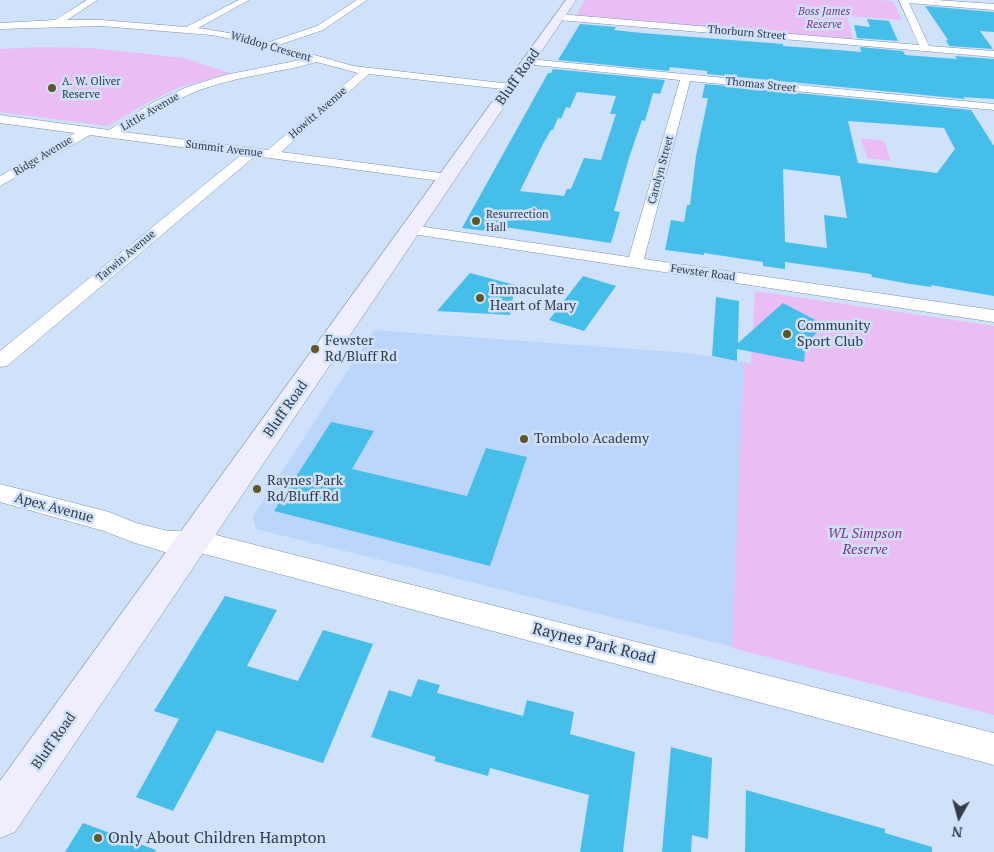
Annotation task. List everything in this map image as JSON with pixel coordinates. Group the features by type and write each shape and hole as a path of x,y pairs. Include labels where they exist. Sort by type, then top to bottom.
{"main road":[{"name":"Bluff Road","path":"0,818 571,0"}],"street":[{"path":"57,23 93,0"},
{"path":"188,30 245,0"},
{"path":"270,45 320,28 363,0"},
{"path":"925,48 903,0 994,7"},
{"name":"Thorburn Street","path":"559,17 994,54"},
{"name":"Widdop Crescent","path":"0,26 57,23 126,24 188,30 241,37 352,70 512,87"},
{"path":"274,70 289,59 287,51"},
{"name":"Little Avenue","path":"111,134 176,95 205,84 317,61"},
{"name":"Thomas Street","path":"529,62 994,107"},
{"name":"Little Avenue","path":"274,70 352,70"},
{"name":"Howitt Avenue","path":"270,155 366,71"},
{"name":"Carolyn Street","path":"635,263 686,77"},
{"name":"Summit Avenue","path":"0,119 448,178"},
{"name":"Ridge Avenue","path":"0,182 87,131"},
{"name":"Tarwin Avenue","path":"0,361 252,152"},
{"name":"Fewster Road","path":"411,230 994,316"},
{"name":"Apex Avenue","path":"0,494 109,522 132,532 168,542 194,541"},
{"name":"Raynes Park Road","path":"194,541 994,749"}],"shaded area":[{"name":"Tombolo Academy","path":"374,330 688,353 749,363 737,648 256,529 253,516"}],"green space":[{"name":"Boss James Reserve","path":"585,0 880,0 893,1 902,20 847,16 853,39 576,15"},
{"path":"40,47 91,48 184,58 230,73 177,88 108,126 0,112 0,49"},
{"path":"861,138 884,141 891,161 867,158"},
{"name":"WL Simpson Reserve","path":"755,291 994,326 994,715 732,648 744,363 751,364"}],"building":[{"path":"925,6 994,12 994,32 980,31 993,49 949,46 946,40 948,40"},
{"path":"867,19 889,21 898,41 857,38 854,25 870,27"},
{"path":"580,24 616,27 614,30 783,44 783,46 861,52 860,47 903,51 905,55 957,59 955,56 994,59 994,99 963,97 965,99 707,74 707,71 670,67 669,71 558,60"},
{"path":"553,69 665,80 660,94 653,93 645,121 642,120 629,158 614,211 620,212 611,243 504,227 502,233 462,228 548,73 551,73","holes":["577,92 616,96 610,114 616,114 601,160 584,158 571,189 567,189 564,196 520,191 551,130 553,130 558,118 561,119 566,107 570,108"]},
{"path":"705,84 971,110 994,146 994,296 931,285 932,287 910,284 872,277 871,274 785,262 785,269 763,266 763,262 704,253 704,255 665,250 671,220 684,222 687,205 690,205 696,156 708,98 702,98","holes":["848,121 944,128 955,149 937,173 858,163","783,169 840,176 847,218 824,215 827,248 785,242"]},
{"name":"Immaculate Heart of Mary","path":"470,273 515,285 510,315 437,311"},
{"path":"583,276 616,286 584,331 549,320"},
{"path":"716,297 739,301 738,343 783,303 825,325 806,343 804,362 737,349 737,361 712,356"},
{"path":"331,422 374,431 352,469 467,496 486,448 527,457 490,566 274,511"},
{"path":"225,596 277,610 247,666 298,681 323,630 373,644 323,763 217,730 173,811 136,797 179,719 154,711"},
{"path":"418,679 440,685 437,693 523,716 527,700 574,712 570,734 635,752 623,852 580,852 589,795 490,768 488,776 434,761 436,757 371,737 389,690 411,697"},
{"path":"671,747 712,758 708,839 692,835 691,852 662,852"},
{"path":"746,790 885,829 885,833 932,847 932,852 745,852"},
{"name":"Only About Children Hampton","path":"83,823 156,850 155,852 65,852"}],"place":[{"name":"A. W. Oliver Reserve","path":"52,88"},
{"name":"Resurrection Hall","path":"476,221"},
{"name":"Immaculate Heart of Mary","path":"480,298"},
{"name":"Community Sport Club","path":"787,334"},
{"name":"Fewster Rd/Bluff Rd","path":"315,349"},
{"name":"Tombolo Academy","path":"524,439"},
{"name":"Raynes Park Rd/Bluff Rd","path":"257,489"},
{"name":"Only About Children Hampton","path":"98,838"}]}
